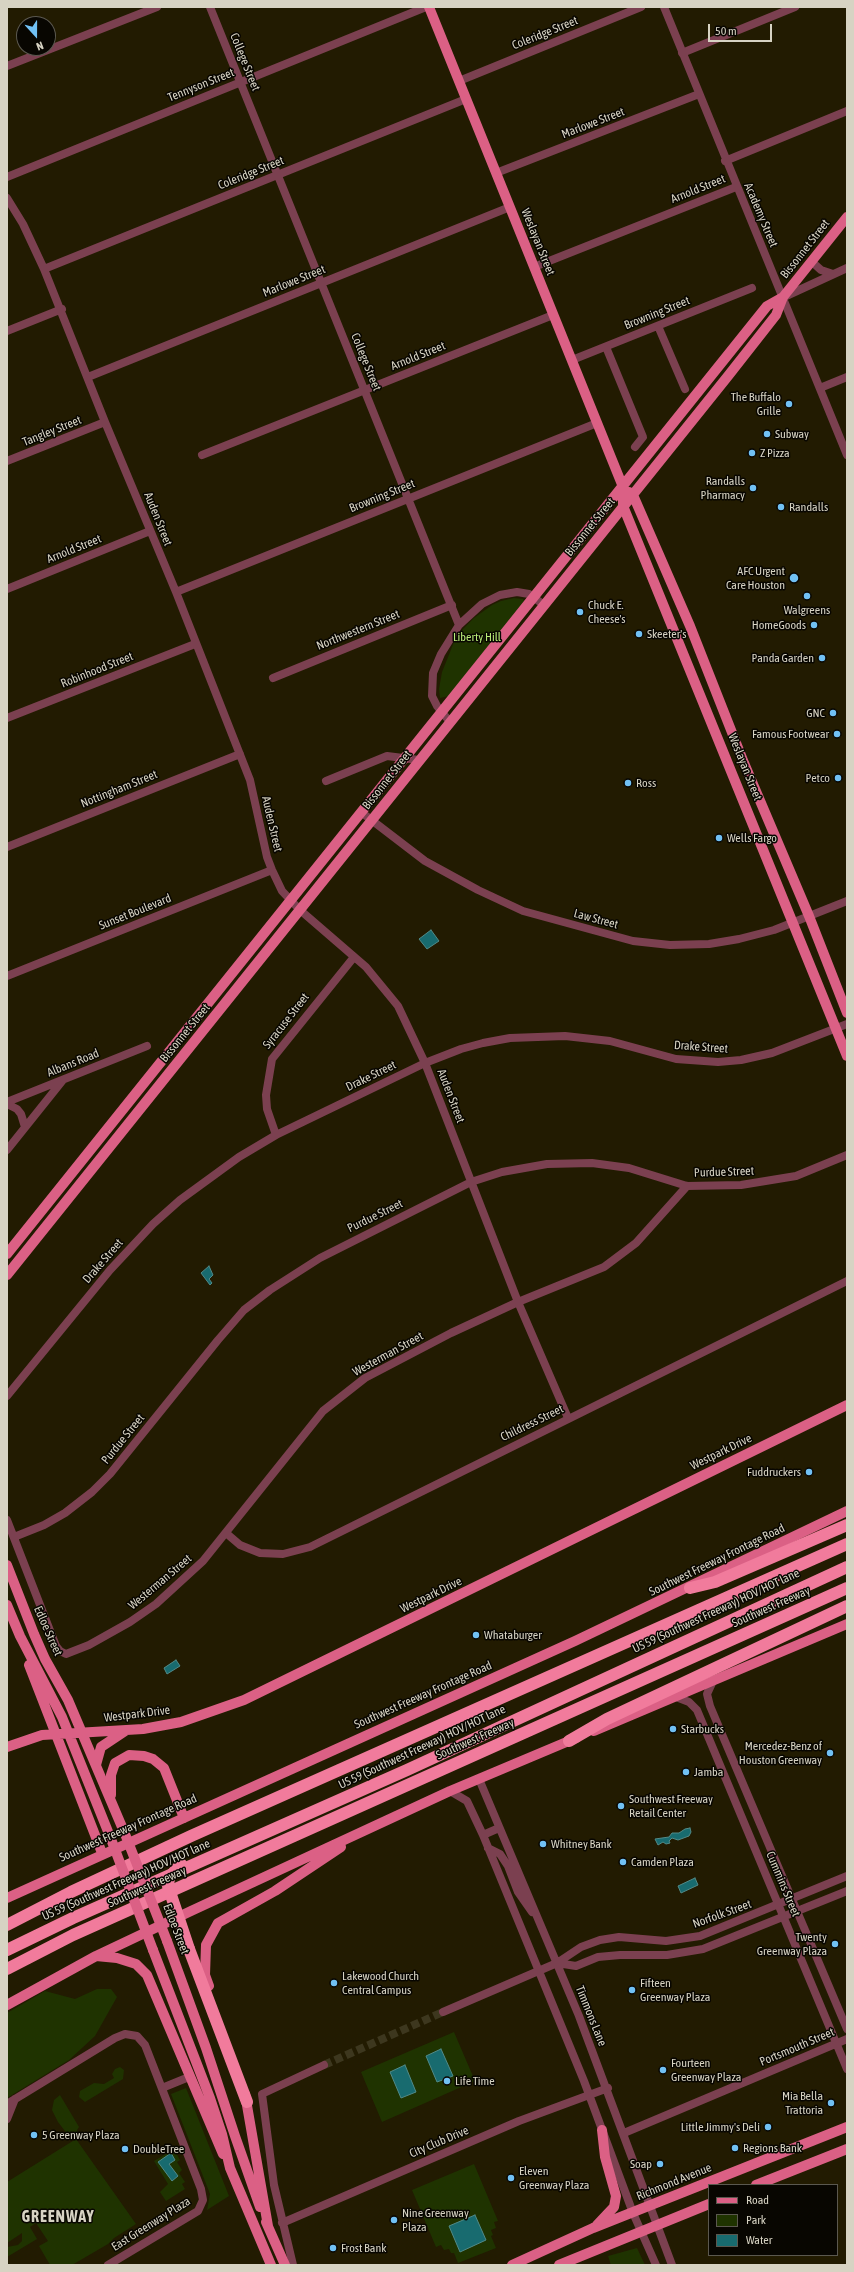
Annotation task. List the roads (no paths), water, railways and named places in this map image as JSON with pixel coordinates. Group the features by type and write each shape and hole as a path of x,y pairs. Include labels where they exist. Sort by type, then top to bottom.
{"highway":[{"path":"690,1588 715,1582 847,1525"},
{"path":"7,1925 71,1892 191,1836 847,1544"},
{"name":"US 59 (Southwest Freeway) HOV/HOT lane","path":"7,1950 80,1915 407,1770 847,1567"},
{"name":"Southwest Freeway","path":"7,1969 73,1935 847,1588"},
{"path":"569,1741 607,1719 847,1606"},
{"path":"7,1944 129,1887 511,1715 684,1641"},
{"path":"181,1864 170,1878 168,1886 189,1949 247,2102"}],"main road":[{"name":"Weslayan Street","path":"429,7 623,487 623,506 731,767 792,923 847,1056"},
{"name":"Bissonnet Street","path":"7,1275 776,315 783,297 847,217"},
{"name":"Bissonnet Street","path":"7,1254 767,306 783,297"},
{"path":"623,487 633,494"},
{"name":"Weslayan Street","path":"633,494 690,626 744,763 809,916 847,1013"},
{"path":"675,631 690,626"},
{"path":"731,767 744,763"},
{"path":"168,1053 179,1061"},
{"path":"35,1219 45,1228"},
{"name":"Westpark Drive","path":"7,1747 42,1736 143,1729 181,1722 244,1700 847,1405"},
{"name":"Southwest Freeway Frontage Road","path":"7,1898 102,1853 184,1818 690,1588 712,1574 847,1511"},
{"name":"Edloe Street","path":"7,1565 45,1659 68,1700 144,1881 195,2019 251,2183 285,2265"},
{"path":"7,1604 102,1853"},
{"path":"7,2004 96,1956 450,1791 847,1624"},
{"path":"20,1636 56,1704 99,1808 182,2024 222,2134 230,2168"},
{"path":"96,1765 101,1747 126,1730"},
{"path":"112,1803 111,1775 113,1766 124,1757 139,1754 153,1759 164,1768 184,1818"},
{"path":"268,2226 240,2069 205,1975 206,1945 218,1923 275,1891 371,1827"},
{"path":"96,1956 117,1958 141,1967 151,1982 213,2135 230,2168 271,2265"},
{"name":"Richmond Avenue","path":"512,2265 593,2228 847,2127"},
{"path":"593,2228 614,2207 616,2196 605,2157 602,2130"},
{"path":"837,2153 847,2145"},
{"path":"759,2184 847,2149"},
{"path":"559,2265 708,2204"}],"street":[{"path":"7,66 156,7"},
{"name":"College Street","path":"210,7 459,625"},
{"name":"Tennyson Street","path":"7,177 426,7"},
{"name":"Coleridge Street","path":"459,81 641,7"},
{"name":"Academy Street","path":"664,7 736,187 783,297 847,455"},
{"path":"682,53 794,7"},
{"name":"Marlowe Street","path":"496,173 699,94"},
{"name":"Coleridge Street","path":"44,269 466,99"},
{"path":"726,161 847,111"},
{"name":"Arnold Street","path":"534,267 736,187"},
{"name":"Auden Street","path":"8,201 23,224 62,310 105,422 176,592 195,644 240,754 250,780 267,857 272,870 282,891 300,910 378,980 398,1006 425,1063 518,1302 568,1418"},
{"name":"Marlowe Street","path":"88,377 510,207"},
{"path":"811,261 821,270 833,274"},
{"path":"783,297 847,268"},
{"name":"Browning Street","path":"572,360 752,288"},
{"path":"7,331 62,310"},
{"name":"Arnold Street","path":"202,455 554,315"},
{"path":"658,326 684,389"},
{"path":"606,347 643,437 635,447"},
{"path":"820,388 847,377"},
{"name":"Tangley Street","path":"7,462 105,422"},
{"name":"Browning Street","path":"176,592 597,423"},
{"name":"Arnold Street","path":"7,589 150,531"},
{"path":"450,722 441,712 432,696 433,673 441,654 459,625 482,604 500,595 517,592 533,598 544,605"},
{"name":"Northwestern Street","path":"273,678 452,605"},
{"name":"Robinhood Street","path":"7,718 195,644"},
{"name":"Nottingham Street","path":"7,847 240,754"},
{"path":"326,781 387,756 419,760"},
{"name":"Law Street","path":"362,812 371,821 425,861 478,890 523,911 633,941 662,944 709,944 758,935 847,902"},
{"name":"Sunset Boulevard","path":"7,976 272,870"},
{"name":"Syracuse Street","path":"276,1135 267,1109 266,1095 266,1084 272,1059 354,957"},
{"name":"Drake Street","path":"7,1396 110,1270 153,1224 210,1177 276,1135 425,1063 461,1049 496,1041 537,1036 565,1036 610,1041 676,1058 718,1062 741,1060 772,1053 847,1024"},
{"name":"Albans Road","path":"7,1103 148,1046"},
{"path":"7,1150 63,1080"},
{"path":"7,1103 17,1109 21,1114 25,1127"},
{"name":"Purdue Street","path":"14,1537 44,1525 65,1513 92,1492 110,1474 244,1310 270,1290 320,1258 471,1182 502,1172 547,1164 592,1164 629,1168 687,1186 741,1185 781,1180 796,1176 847,1155"},
{"name":"Westerman Street","path":"66,1654 89,1645 130,1622 156,1604 203,1561 323,1411 365,1378 451,1332 518,1302 604,1267 636,1243 687,1186"},
{"name":"Childress Street","path":"226,1533 240,1545 260,1552 283,1554 300,1550 847,1281"},
{"name":"Edloe Street","path":"7,1520 56,1646 60,1651 66,1654"},
{"name":"Cummins Street","path":"713,1681 707,1694 710,1706 847,2029"},
{"name":"Cummins Street","path":"676,1697 688,1702 697,1710 847,2069"},
{"path":"724,1775 737,1770"},
{"name":"Timmons Lane","path":"479,1779 540,1922 608,2088 656,2225 672,2265"},
{"path":"450,1791 467,1802 483,1834 589,2094 633,2213 656,2265"},
{"path":"483,1834 499,1828"},
{"path":"488,1848 500,1854 508,1866 518,1892 540,1922"},
{"name":"Norfolk Street","path":"443,2012 540,1971 557,1963 581,1947 600,1940 620,1938 666,1941 700,1936 847,1876"},
{"name":"Norfolk Street","path":"557,1963 576,1966 598,1957 620,1955 667,1955 703,1949 784,1918 847,1891"},
{"name":"East Greenway Plaza","path":"7,2104 109,2041 125,2034 137,2036 145,2045 201,2188 203,2200 198,2211 108,2265"},
{"name":"Portsmouth Street","path":"624,2133 847,2039"},
{"path":"293,2265 282,2223 267,2141 262,2094 324,2065"},
{"path":"162,2088 189,2077"},
{"name":"City Club Drive","path":"282,2223 519,2121 608,2088"},
{"path":"7,2119 15,2099"}],"water":[{"path":"431,930 439,941 427,949 419,939"},
{"path":"209,1266 213,1275 209,1279 212,1283 210,1285 201,1273"},
{"path":"176,1660 180,1666 167,1674 164,1668"},
{"path":"690,1828 691,1832 689,1836 678,1840 672,1838 669,1841 670,1843 666,1844 663,1842 658,1845 655,1839 669,1837 672,1833 679,1833"},
{"path":"695,1878 698,1885 681,1893 678,1886"},
{"path":"441,2049 453,2076 437,2082 426,2056"},
{"path":"405,2065 416,2092 401,2098 390,2072"},
{"path":"171,2153 175,2160 169,2164 178,2176 172,2181 158,2162"},
{"path":"475,2215 486,2240 460,2252 449,2226"}],"tunnel":[{"path":"324,2065 443,2012"}],"place":[{"name":"The Buffalo Grille","path":"789,404"},
{"name":"Subway","path":"767,434"},
{"name":"Z Pizza","path":"752,453"},
{"name":"Randalls Pharmacy","path":"753,488"},
{"name":"Randalls","path":"781,507"},
{"name":"AFC Urgent Care Houston","path":"794,578"},
{"name":"Walgreens","path":"807,596"},
{"name":"Chuck E. Cheese's","path":"580,612"},
{"name":"HomeGoods","path":"814,625"},
{"name":"Skeeter's","path":"639,634"},
{"name":"Panda Garden","path":"822,658"},
{"name":"GNC","path":"833,713"},
{"name":"Famous Footwear","path":"837,734"},
{"name":"Petco","path":"838,778"},
{"name":"Ross","path":"628,783"},
{"name":"Wells Fargo","path":"719,838"},
{"name":"Fuddruckers","path":"809,1472"},
{"name":"Whataburger","path":"476,1635"},
{"name":"Starbucks","path":"673,1729"},
{"name":"Mercedez-Benz of Houston Greenway","path":"830,1753"},
{"name":"Jamba","path":"686,1772"},
{"name":"Southwest Freeway Retail Center","path":"621,1806"},
{"name":"Whitney Bank","path":"543,1844"},
{"name":"Camden Plaza","path":"623,1862"},
{"name":"Twenty Greenway Plaza","path":"835,1944"},
{"name":"Lakewood Church Central Campus","path":"334,1983"},
{"name":"Fifteen Greenway Plaza","path":"632,1990"},
{"name":"Fourteen Greenway Plaza","path":"663,2070"},
{"name":"Life Time","path":"447,2081"},
{"name":"Mia Bella Trattoria","path":"831,2103"},
{"name":"Little Jimmy's Deli","path":"768,2127"},
{"name":"5 Greenway Plaza","path":"34,2135"},
{"name":"Regions Bank","path":"735,2148"},
{"name":"DoubleTree","path":"125,2149"},
{"name":"Soap","path":"660,2164"},
{"name":"Eleven Greenway Plaza","path":"511,2178"},
{"name":"Nine Greenway Plaza","path":"394,2220"},
{"name":"Frost Bank","path":"333,2248"}],"district":[{"name":"GREENWAY","path":"58,2217"}],"park label":[{"name":"Liberty Hill","path":"477,637"}]}
